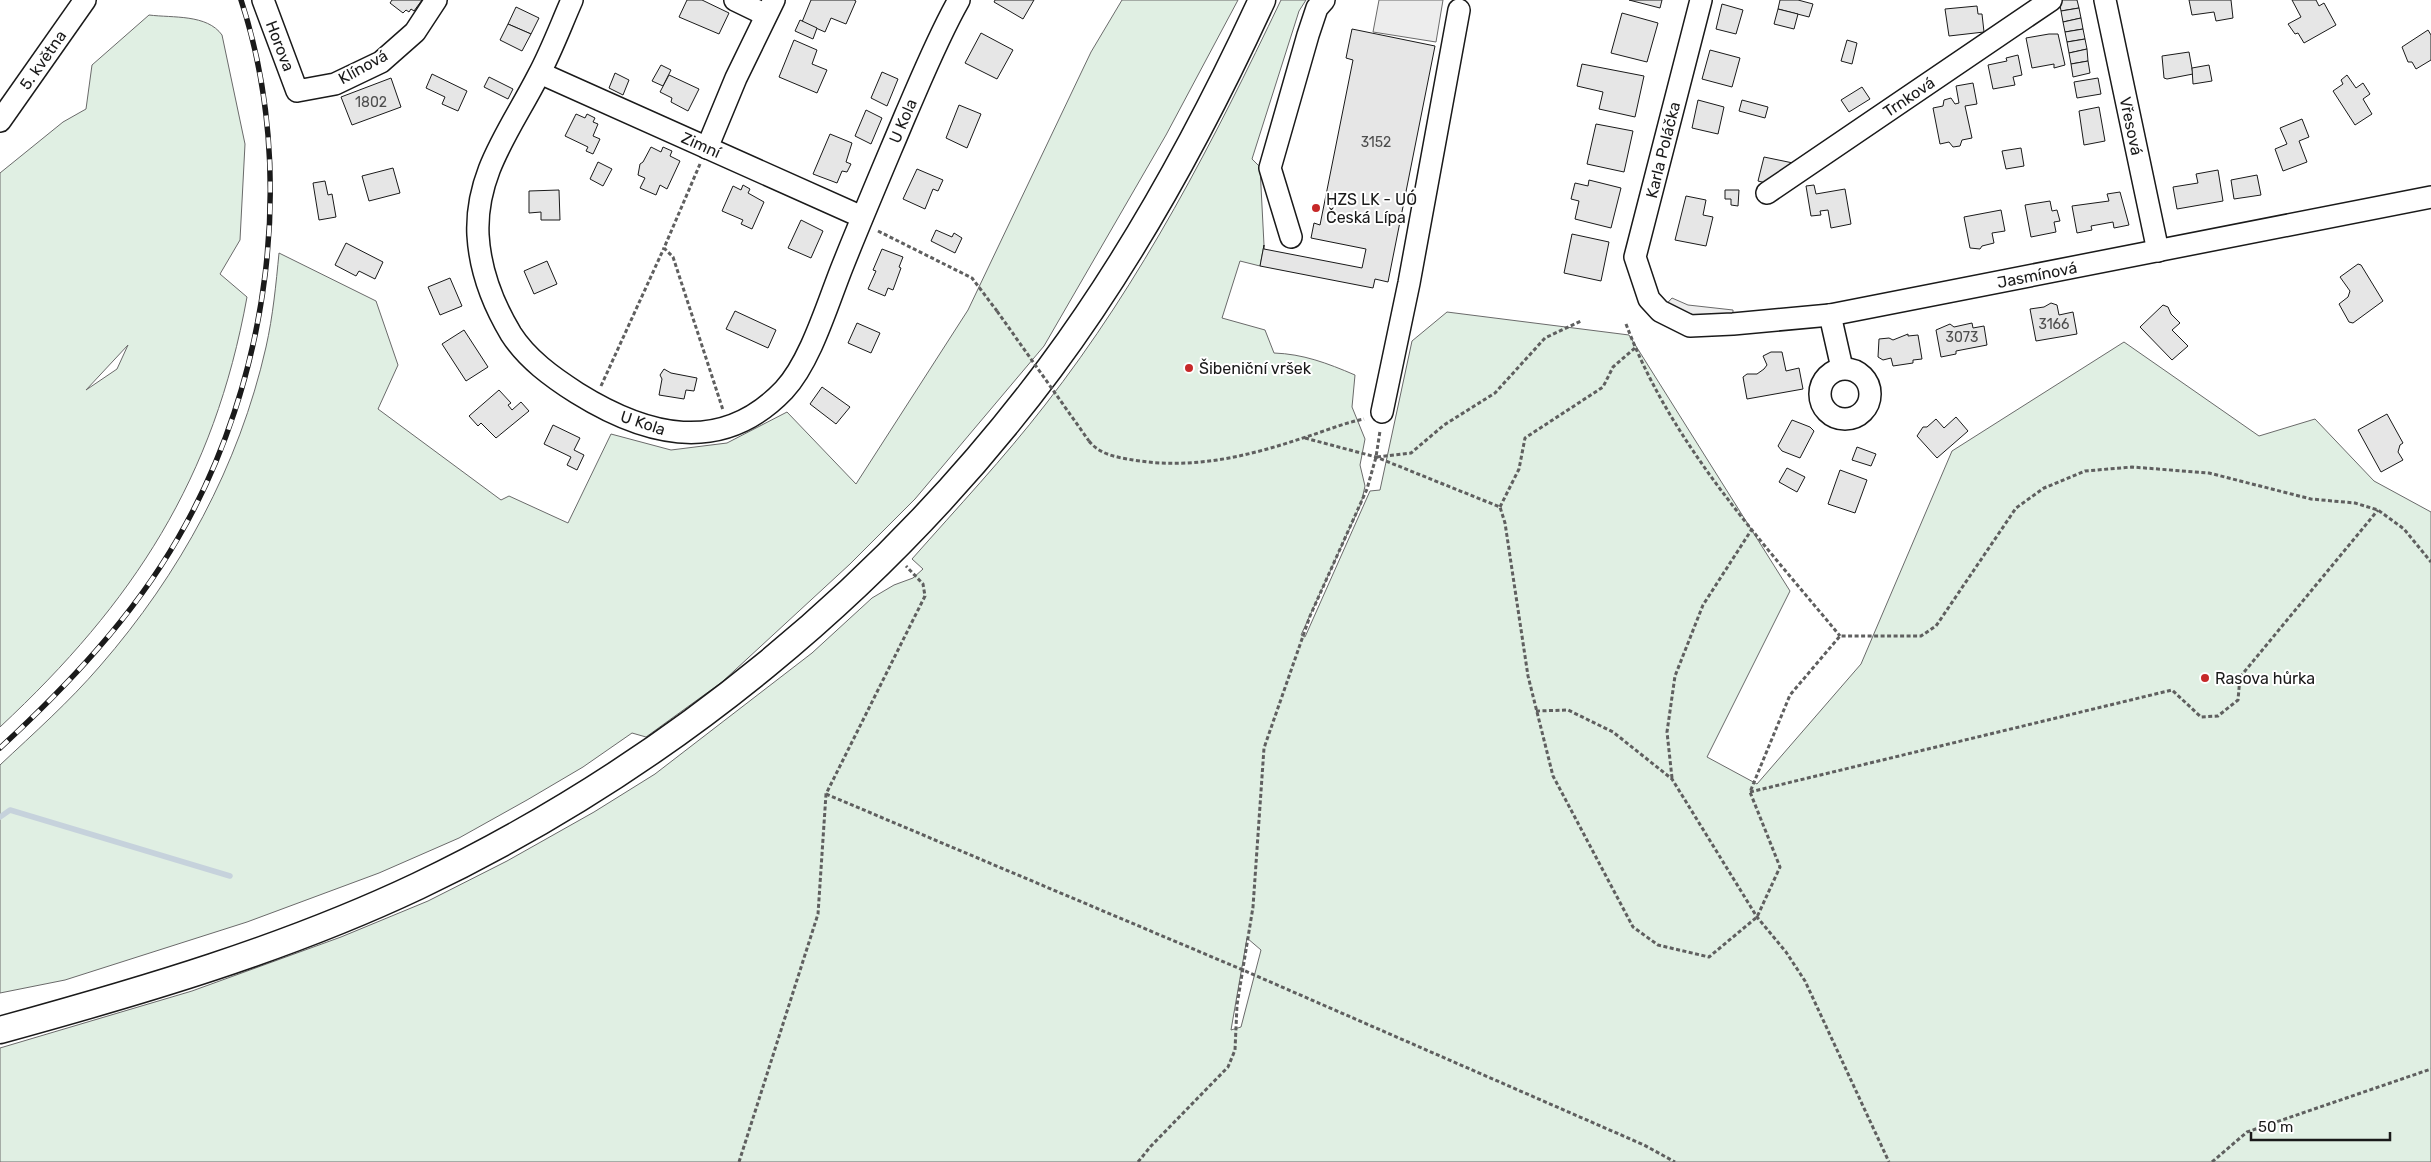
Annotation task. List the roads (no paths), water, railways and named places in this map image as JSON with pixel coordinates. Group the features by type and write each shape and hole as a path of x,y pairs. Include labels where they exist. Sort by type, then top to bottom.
{"main road":[{"path":"6,1028 176,978 289,940 414,888 478,856 592,791 703,716 787,648 890,552 988,446 1051,366 1097,300 1149,217 1178,166 1262,0"}],"street":[{"name":"5. května","path":"0,121 85,0"},
{"name":"Horova","path":"263,0 297,91"},
{"name":"Klínová","path":"297,91 335,84 381,62 415,32 436,0"},
{"name":"U Kola","path":"572,0 540,73 487,171 480,202 478,233 481,260 491,297 512,336 533,360 552,377 593,403 624,418 666,432 694,433 728,427 766,406 785,389 805,360 862,217 942,30 959,0"},
{"path":"707,148 770,7 735,0"},
{"path":"1291,237 1270,168 1308,35 1317,8 1324,0"},
{"name":"Karla Poláčka","path":"1649,299 1635,257 1701,0"},
{"name":"Trnková","path":"1767,193 2051,0"},
{"name":"Vřesová","path":"2105,0 2158,251"},
{"path":"1382,412 1409,283 1459,10"},
{"name":"Zimní","path":"540,73 862,217"},
{"name":"Jasmínová","path":"1649,299 1660,311 1690,326 1830,315 2431,197"},
{"path":"1830,315 1842,368"}],"waterway":[{"path":"0,817 10,810 230,876"}],"railway":[{"path":"0,748 74,675 97,650 140,596 178,538 209,477 234,412 253,345 265,275 270,205 268,135 258,66 241,0"}],"place":[{"name":"HZS LK - UÓ Česká Lípa","path":"1316,208"},
{"name":"Šibeniční vršek","path":"1189,368"},
{"name":"Rasova hůrka","path":"2205,678"}]}
